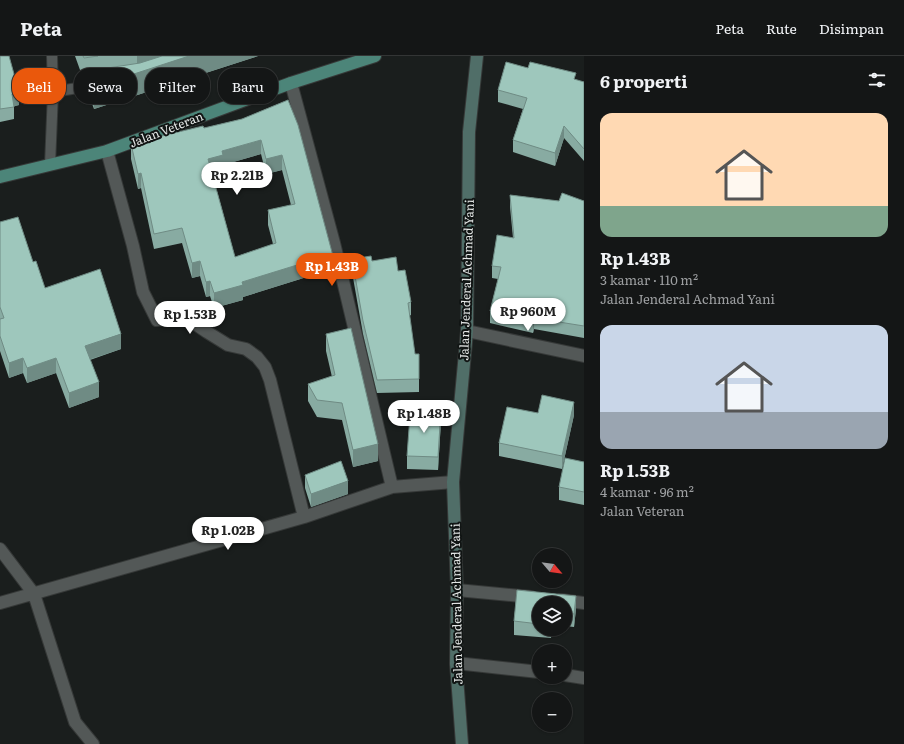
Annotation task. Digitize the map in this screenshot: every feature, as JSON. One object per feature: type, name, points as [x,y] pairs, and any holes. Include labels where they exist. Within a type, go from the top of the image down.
[{"type":"main road","name":"Jalan Veteran","points":[[0,177],[107,151],[292,83],[375,56]]},
{"type":"main road","name":"Jalan Jenderal Achmad Yani","points":[[462,744],[456,663],[456,590],[453,482],[467,331],[469,132],[477,56]]},
{"type":"street","points":[[292,83],[334,243],[392,487]]},
{"type":"street","points":[[107,151],[133,246],[143,292],[157,320],[179,316],[191,321],[228,345],[246,349],[257,357],[265,367],[270,380],[304,517]]},
{"type":"street","points":[[467,331],[584,356]]},
{"type":"street","points":[[0,603],[304,517],[392,487],[453,482]]},
{"type":"street","points":[[0,549],[34,594],[75,722],[93,744]]},
{"type":"street","points":[[456,590],[548,598],[584,603]]},
{"type":"street","points":[[456,663],[532,671]]},
{"type":"street","points":[[572,677],[584,678]]},
{"type":"lane","points":[[52,56],[52,68]]},
{"type":"lane","points":[[50,165],[53,104]]},
{"type":"building","points":[[0,56],[9,56],[12,68],[12,104],[14,104],[14,107],[0,109]]},
{"type":"building","points":[[83,56],[98,56],[84,58]]},
{"type":"building","points":[[162,56],[189,56],[152,68],[145,68],[145,70],[137,73],[137,68],[108,68],[140,63]]},
{"type":"building","points":[[506,62],[528,68],[530,62],[576,73],[574,79],[584,82],[584,149],[564,126],[555,153],[513,140],[527,98],[498,90]]},
{"type":"building","points":[[288,100],[298,125],[333,256],[310,261],[242,282],[243,285],[214,293],[210,281],[206,282],[200,261],[192,263],[182,228],[154,234],[141,173],[138,174],[131,144],[203,126],[204,128],[242,119]],"holes":[[[261,140],[266,159],[282,155],[295,204],[268,210],[276,243],[235,257],[208,159],[223,155],[222,151]]]},
{"type":"building","points":[[562,193],[584,201],[584,326],[534,318],[533,321],[490,311],[501,267],[492,266],[497,235],[514,238],[510,195],[559,201]]},
{"type":"building","points":[[18,217],[33,262],[36,261],[45,288],[100,269],[121,334],[85,346],[99,382],[69,393],[56,358],[27,368],[23,358],[9,363],[0,336],[0,319],[4,318],[0,307],[0,222]]},
{"type":"building","points":[[371,256],[372,261],[396,257],[398,271],[405,270],[411,302],[408,303],[415,354],[419,354],[419,379],[377,380],[363,321],[352,259]]},
{"type":"building","points":[[351,328],[378,444],[353,450],[342,403],[317,400],[308,384],[335,375],[326,334]]},
{"type":"building","points":[[542,395],[574,402],[562,456],[499,443],[507,407],[538,413]]},
{"type":"building","points":[[441,408],[438,457],[407,456],[410,415]]},
{"type":"building","points":[[565,458],[584,462],[584,492],[559,487]]},
{"type":"building","points":[[341,461],[348,481],[311,494],[305,475]]},
{"type":"building","points":[[517,590],[576,596],[574,614],[572,614],[572,596],[532,596],[532,623],[514,621]]}]
